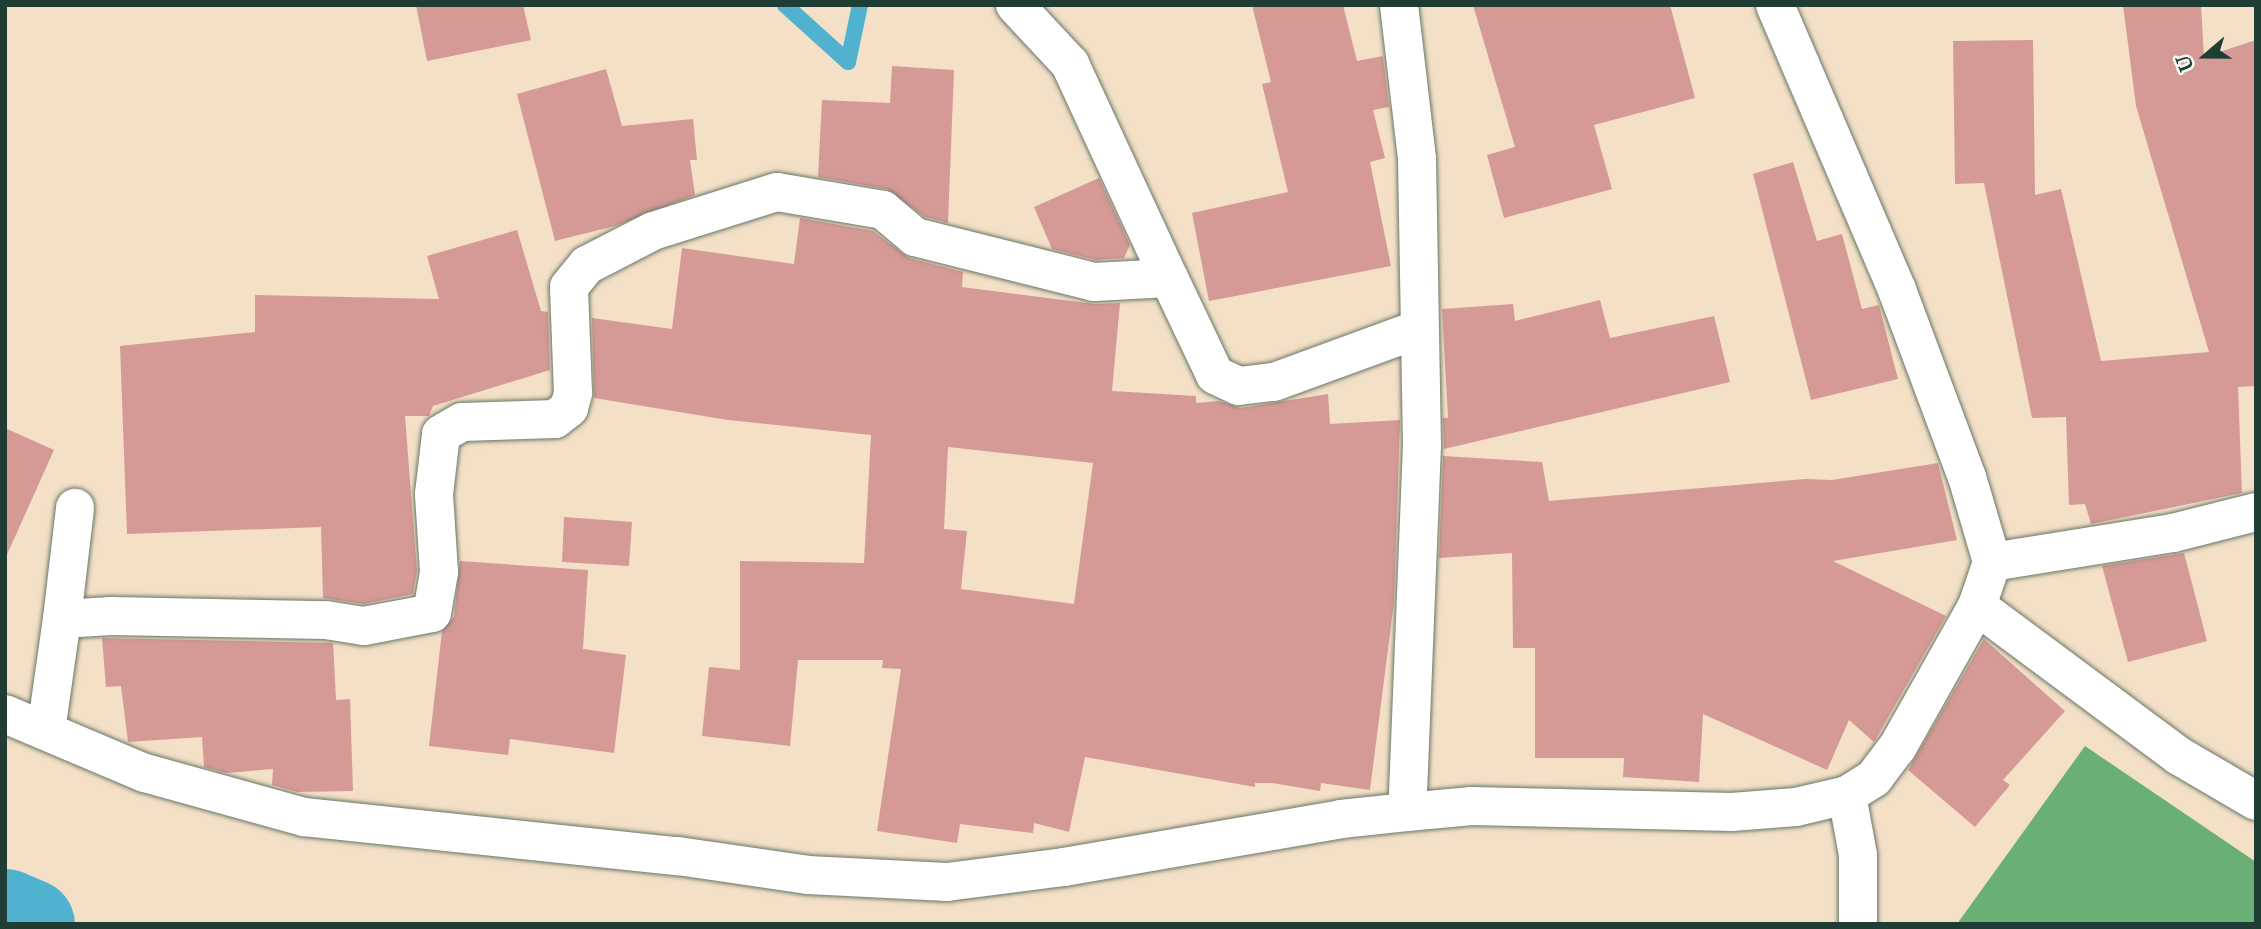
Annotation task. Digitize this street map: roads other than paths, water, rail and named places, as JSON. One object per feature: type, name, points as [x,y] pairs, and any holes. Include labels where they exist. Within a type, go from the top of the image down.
[{"type":"street","points":[[1015,5],[1070,64],[1215,375],[1239,386],[1274,382],[1419,329]]},
{"type":"street","points":[[1399,5],[1417,159],[1419,329],[1420,558],[1407,812]]},
{"type":"street","points":[[5,714],[145,773],[304,817],[678,856],[808,876],[947,883],[1077,865],[1340,819],[1407,812],[1472,806],[1732,812],[1796,807],[1847,795],[1874,778],[1897,748],[1977,606],[1992,562],[1967,477],[1902,303],[1775,5]]},
{"type":"street","points":[[62,619],[111,616],[312,620],[364,626],[432,613],[439,572],[434,494],[441,434],[462,422],[555,419],[569,408],[573,393],[569,287],[586,265],[653,231],[777,192],[883,210],[915,237],[1094,282],[1169,278]]},
{"type":"street","points":[[46,731],[75,508]]},
{"type":"street","points":[[1992,562],[2173,533],[2256,512]]},
{"type":"street","points":[[1977,606],[2179,756],[2256,801]]},
{"type":"street","points":[[1847,795],[1858,855],[1858,924]]},
{"type":"waterway","points":[[785,5],[848,62],[860,5]]},
{"type":"waterway","points":[[5,914],[29,924]]}]
